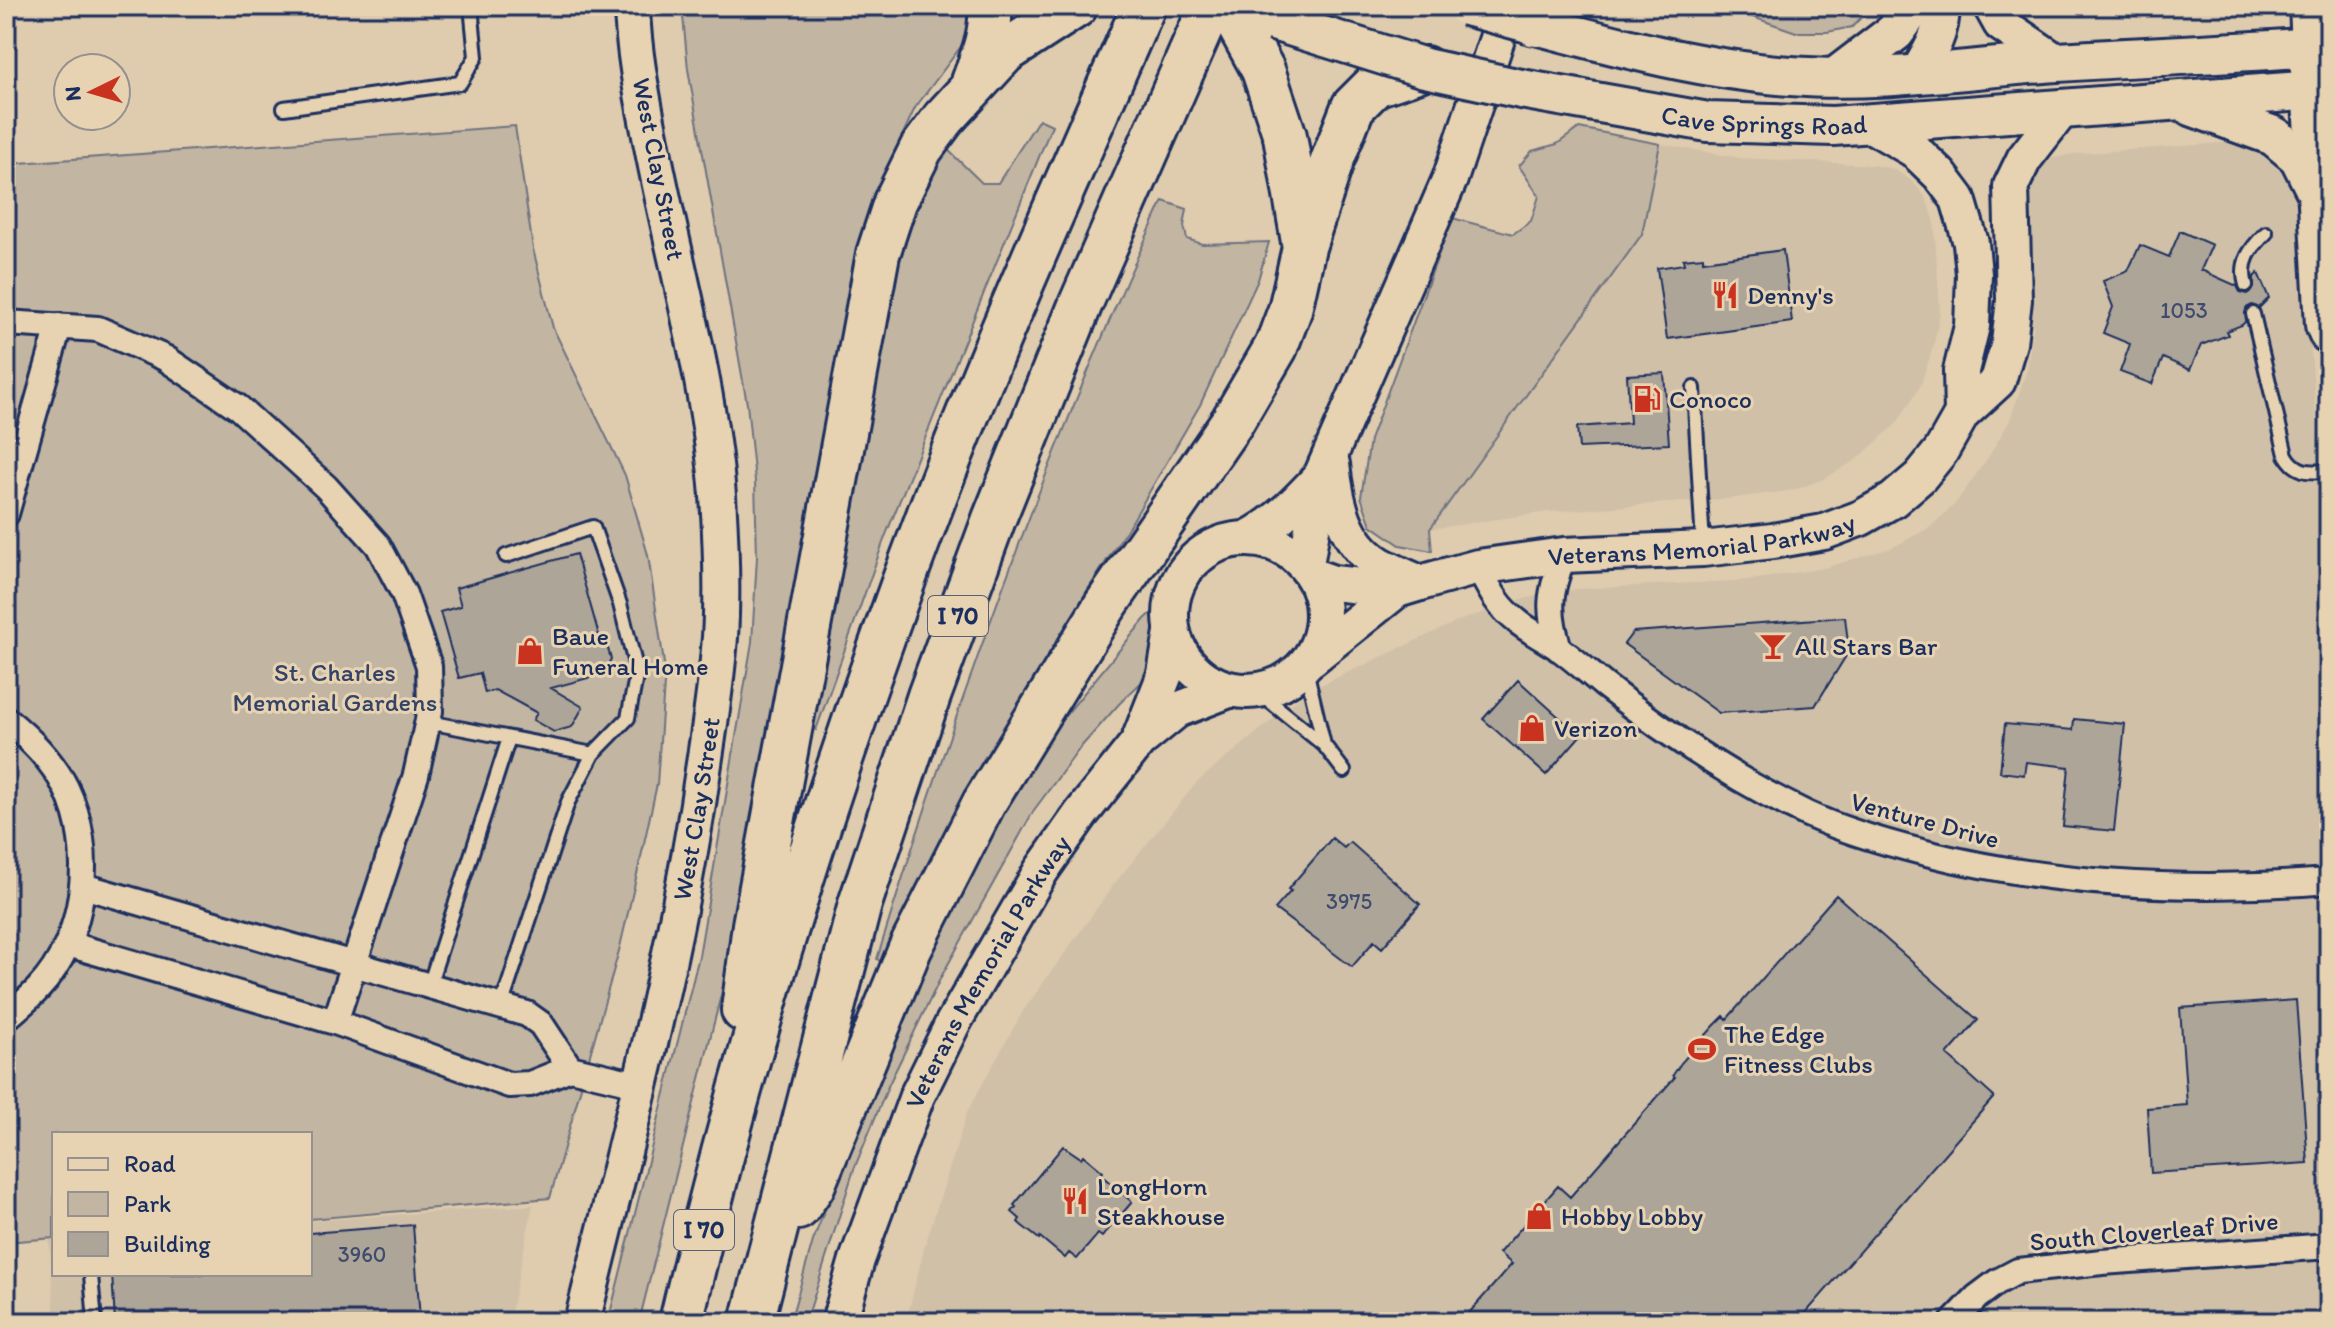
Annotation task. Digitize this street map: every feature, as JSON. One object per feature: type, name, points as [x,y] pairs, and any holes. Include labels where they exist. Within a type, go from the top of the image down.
[{"type":"highway","points":[[971,87],[986,45],[990,6]]},
{"type":"highway","name":"I 70","points":[[681,1322],[727,1138],[797,900],[875,661],[936,495],[1019,292],[1144,6]]},
{"type":"highway","name":"I 70","points":[[752,1322],[860,904],[929,696],[994,519],[1081,303],[1211,6]]},
{"type":"highway","points":[[1229,6],[1263,70],[1285,136],[1304,247]]},
{"type":"highway","points":[[727,1138],[754,925],[878,254],[895,202],[921,149],[971,87],[1005,52],[1073,8]]},
{"type":"highway","points":[[770,1249],[813,1186],[910,949],[984,803],[1105,606],[1232,422],[1276,347],[1290,310],[1304,247],[1353,107],[1375,85],[1425,68]]},
{"type":"main road","name":"West Clay Street","points":[[582,1322],[667,976],[694,827],[720,637],[722,576],[709,427],[647,119],[632,6]]},
{"type":"main road","name":"Cave Springs Road","points":[[1229,6],[1268,14],[1425,68],[1521,89],[1708,122],[1756,125],[1869,124],[2320,90]]},
{"type":"main road","name":"Cave Springs Road","points":[[1466,6],[1522,16],[1707,65],[1793,76],[1917,74],[2057,62],[2319,47]]},
{"type":"main road","points":[[1836,77],[1895,32],[1914,6]]},
{"type":"main road","points":[[1917,74],[1934,47],[1941,26],[1942,6]]},
{"type":"main road","points":[[1991,6],[2001,24],[2057,62]]},
{"type":"main road","points":[[2307,6],[2319,47],[2316,191],[2325,325],[2329,334]]},
{"type":"main road","points":[[1310,571],[1326,464],[1522,16]]},
{"type":"main road","points":[[2177,101],[2274,136],[2299,157],[2316,191]]},
{"type":"main road","name":"Veterans Memorial Parkway","points":[[1310,571],[1333,583],[1408,586],[1478,567],[1564,555],[1703,549],[1824,532],[1861,518],[1893,500],[1920,477],[1941,451],[1962,414],[1998,381],[2009,343],[2014,300],[2011,186],[2024,159],[2062,110]]},
{"type":"main road","points":[[1869,124],[1914,150],[1940,175],[1958,199],[1971,243],[1974,274],[1972,326],[1961,371],[1962,414]]},
{"type":"main road","points":[[1248,538],[1267,528],[1290,509],[1326,464]]},
{"type":"main road","points":[[1326,464],[1349,534],[1377,563],[1408,586]]},
{"type":"main road","points":[[1139,741],[1165,674],[1172,632],[1171,606],[1178,581],[1192,560],[1213,545],[1238,538],[1263,539],[1287,548],[1310,571],[1319,587],[1324,611],[1321,636],[1308,662],[1293,677],[1271,688],[1243,690],[1199,675],[1182,655],[1172,632]]},
{"type":"main road","name":"Veterans Memorial Parkway","points":[[1308,662],[1408,586]]},
{"type":"main road","name":"Veterans Memorial Parkway","points":[[839,1322],[857,1260],[917,1096],[953,1023],[1041,871],[1139,741],[1177,710],[1243,690]]},
{"type":"street","points":[[6,323],[98,329],[165,358],[239,408],[326,487],[378,545],[404,594],[429,666],[428,722],[416,775],[335,1022]]},
{"type":"street","points":[[6,514],[59,326]]},
{"type":"street","points":[[1559,649],[1550,622],[1550,600],[1564,555]]},
{"type":"street","name":"Venture Drive","points":[[1478,567],[1497,600],[1524,628],[1559,649],[1667,734],[1735,777],[1809,815],[1885,843],[1971,864],[2121,884],[2226,888],[2329,881]]},
{"type":"street","points":[[6,719],[38,747],[66,789],[81,836],[83,886],[78,916],[68,944],[40,988],[6,1018]]},
{"type":"street","points":[[83,886],[527,1014],[541,1024],[570,1068]]},
{"type":"street","points":[[68,944],[335,1022],[509,1085],[530,1084],[570,1068],[642,1085]]},
{"type":"street","name":"South Cloverleaf Drive","points":[[1953,1322],[1977,1297],[2018,1271],[2072,1264],[2329,1246]]},
{"type":"lane","points":[[284,108],[460,83],[476,57],[471,6]]},
{"type":"lane","points":[[2246,285],[2244,266],[2249,251],[2266,233]]},
{"type":"lane","points":[[2253,314],[2286,455],[2296,469],[2329,471]]},
{"type":"lane","points":[[1694,388],[1703,549]]},
{"type":"lane","points":[[501,1007],[568,802],[593,754],[628,718],[637,672],[620,604],[593,527],[506,556]]},
{"type":"lane","points":[[1308,662],[1324,745]]},
{"type":"lane","points":[[1243,690],[1324,745],[1344,771]]},
{"type":"lane","points":[[428,722],[593,754]]},
{"type":"lane","points":[[429,986],[509,738]]},
{"type":"lane","points":[[91,1276],[95,1322]]},
{"type":"shaded area","points":[[2099,6],[2222,6],[2111,15]]},
{"type":"shaded area","points":[[2236,142],[2264,152],[2283,164],[2296,186],[2300,209],[2329,581],[2329,1322],[906,1322],[925,1245],[968,1110],[1023,1011],[1115,883],[1197,782],[1306,692],[1458,621],[1522,599],[1577,589],[1751,580],[1824,568],[1891,548],[1929,528],[1955,504],[1989,456],[2010,420],[2027,370],[2033,329],[2034,275],[2029,211],[2033,181],[2040,165],[2049,159],[2072,154]]},
{"type":"shaded area","points":[[1660,144],[1741,158],[1873,165],[1894,169],[1912,181],[1925,196],[1934,219],[1940,311],[1934,344],[1920,387],[1897,423],[1859,458],[1824,479],[1794,490],[1735,498],[1548,512],[1430,529],[1642,234]]},
{"type":"shaded area","points":[[533,1205],[509,1322],[55,1322],[49,1240],[52,1239],[52,1276],[312,1276],[312,1221]]},
{"type":"green space","points":[[682,6],[975,6],[971,33],[915,108],[874,196],[854,264],[737,931],[639,1322],[608,1322],[699,956],[752,642],[757,557],[755,481],[747,404],[688,69]]},
{"type":"green space","points":[[1708,6],[1872,6],[1852,27],[1827,32],[1796,32],[1744,14]]},
{"type":"green space","points":[[1039,119],[1052,125],[885,537],[816,730],[802,727],[892,290],[916,203],[946,148],[982,183],[998,183]]},
{"type":"green space","name":"St. Charles Memorial Gardens","points":[[515,126],[533,249],[553,328],[625,475],[648,555],[665,670],[657,784],[620,947],[550,1198],[312,1219],[312,1132],[52,1132],[52,1238],[6,1242],[6,164]]},
{"type":"green space","points":[[1579,128],[1660,144],[1642,234],[1430,529],[1432,551],[1400,545],[1371,525],[1361,497],[1370,440],[1452,218],[1513,234],[1531,221],[1539,196],[1519,166],[1532,151],[1557,144]]},
{"type":"green space","points":[[1163,201],[1187,209],[1184,226],[1187,239],[1202,244],[1269,242],[1258,280],[1200,405],[1133,520],[1085,594],[882,963],[877,959],[908,862],[1007,575],[1081,387]]},
{"type":"green space","points":[[1174,593],[1165,641],[1151,673],[1080,748],[1034,810],[941,977],[889,1084],[854,1169],[806,1322],[790,1322],[813,1241],[875,1077],[922,969],[981,850],[1041,745],[1145,619]]},
{"type":"building","points":[[2180,231],[2212,245],[2201,270],[2237,286],[2240,292],[2247,294],[2254,288],[2254,277],[2258,273],[2269,298],[2259,308],[2252,305],[2246,308],[2246,321],[2226,331],[2228,335],[2201,345],[2190,370],[2163,358],[2152,384],[2120,372],[2130,344],[2103,333],[2113,307],[2103,281],[2128,271],[2140,245],[2169,257]]},
{"type":"building","name":"Denny's","points":[[1783,250],[1792,322],[1667,339],[1657,268],[1684,264],[1683,259],[1703,257],[1703,261]]},
{"type":"building","name":"Conoco","points":[[1664,373],[1669,444],[1579,448],[1577,427],[1630,423],[1627,375]]},
{"type":"building","name":"Baue Funeral Home","points":[[576,554],[600,639],[606,642],[611,659],[603,674],[551,688],[583,707],[572,727],[554,732],[533,720],[537,713],[495,690],[485,693],[480,673],[459,678],[440,612],[461,606],[456,588]]},
{"type":"building","points":[[1845,617],[1849,651],[1815,706],[1719,713],[1624,644],[1633,632]]},
{"type":"building","name":"Verizon","points":[[1518,680],[1580,736],[1546,775],[1483,719]]},
{"type":"building","points":[[2074,719],[2125,724],[2114,831],[2063,826],[2069,767],[2026,762],[2024,775],[2000,772],[2005,724],[2073,730]]},
{"type":"building","points":[[1332,838],[1344,848],[1350,842],[1420,904],[1382,948],[1374,941],[1352,967],[1275,909]]},
{"type":"building","points":[[1836,895],[1978,1020],[1947,1055],[1994,1097],[1798,1322],[1461,1322],[1512,1264],[1499,1253],[1558,1186],[1570,1197],[1675,1077],[1673,1075],[1681,1063],[1724,1016],[1727,1019]]},
{"type":"building","points":[[2296,1000],[2308,1163],[2151,1173],[2147,1108],[2187,1105],[2180,1008]]},
{"type":"building","name":"LongHorn Steakhouse","points":[[1063,1146],[1081,1158],[1083,1155],[1132,1202],[1102,1237],[1098,1234],[1077,1259],[1069,1253],[1065,1258],[1021,1225],[1018,1222],[1020,1219],[1012,1212],[1016,1207],[1014,1205]]},
{"type":"building","points":[[413,1225],[420,1319],[384,1322],[115,1322],[112,1276],[312,1276],[312,1233]]},
{"type":"place","name":"Denny's","points":[[1725,295]]},
{"type":"place","name":"Conoco","points":[[1647,399]]},
{"type":"place","name":"All Stars Bar","points":[[1773,646]]},
{"type":"place","name":"Baue Funeral Home","points":[[530,651]]},
{"type":"place","name":"Verizon","points":[[1532,728]]},
{"type":"place","name":"The Edge Fitness Clubs","points":[[1702,1049]]},
{"type":"place","name":"LongHorn Steakhouse","points":[[1075,1201]]},
{"type":"place","name":"Hobby Lobby","points":[[1539,1216]]}]
